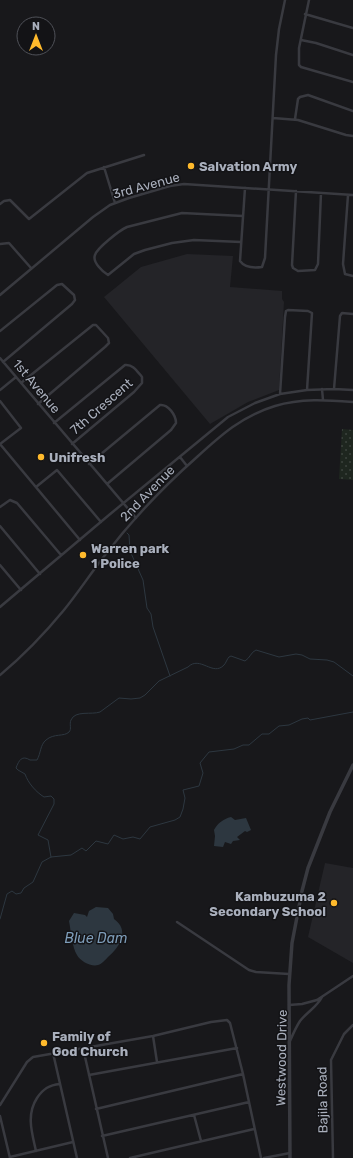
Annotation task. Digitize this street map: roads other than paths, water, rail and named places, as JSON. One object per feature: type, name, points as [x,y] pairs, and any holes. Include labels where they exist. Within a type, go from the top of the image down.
[{"type":"street","points":[[245,188],[240,257],[243,264],[246,266],[262,267],[265,258],[276,55],[284,0]]},
{"type":"street","points":[[309,0],[305,14],[298,61],[299,65],[301,67],[353,82]]},
{"type":"street","points":[[305,14],[353,28]]},
{"type":"street","points":[[301,40],[316,43],[353,55]]},
{"type":"street","points":[[296,119],[298,99],[303,95],[308,95],[353,111]]},
{"type":"street","points":[[273,118],[296,119],[346,136],[353,136]]},
{"type":"street","points":[[0,204],[4,201],[10,200],[29,218],[80,177],[94,169],[144,155]]},
{"type":"street","points":[[104,167],[115,203]]},
{"type":"street","name":"3rd Avenue","points":[[0,295],[93,217],[115,203],[129,198],[181,185],[353,195]]},
{"type":"street","points":[[296,191],[292,265],[293,268],[298,271],[315,270],[318,264],[321,193]]},
{"type":"street","points":[[348,195],[343,264],[345,274],[353,276]]},
{"type":"street","points":[[241,242],[194,240],[145,250],[134,254],[108,275],[99,267],[94,257],[98,249],[122,230],[130,226],[182,213],[243,216]]},
{"type":"street","points":[[0,244],[9,243],[31,268]]},
{"type":"street","points":[[0,331],[57,285],[62,284],[74,296],[75,300],[72,304],[3,362]]},
{"type":"street","points":[[280,394],[285,318],[286,311],[288,310],[311,311],[312,313],[307,390]]},
{"type":"street","points":[[334,389],[340,316],[342,313],[353,314]]},
{"type":"street","points":[[21,383],[93,325],[96,325],[108,338],[109,343],[105,347],[38,404]]},
{"type":"street","name":"1st Avenue","points":[[0,358],[136,518]]},
{"type":"street","name":"7th Crescent","points":[[54,423],[125,365],[130,365],[133,367],[142,377],[142,383],[134,392],[72,444]]},
{"type":"street","points":[[0,390],[16,377]]},
{"type":"street","points":[[322,389],[323,400]]},
{"type":"street","points":[[0,607],[228,417],[255,403],[280,394],[322,389],[353,390]]},
{"type":"street","name":"2nd Avenue","points":[[0,675],[19,659],[64,610],[101,559],[136,518],[221,434],[242,420],[275,406],[292,402],[323,400],[353,402]]},
{"type":"street","points":[[0,401],[21,428],[0,444],[80,540]]},
{"type":"street","points":[[89,464],[160,405],[164,405],[176,417],[176,423],[171,430],[106,484]]},
{"type":"street","points":[[180,457],[187,466]]},
{"type":"street","points":[[36,487],[58,470],[101,522]]},
{"type":"street","points":[[0,507],[10,500],[17,503],[61,555]]},
{"type":"street","points":[[0,526],[40,574]]},
{"type":"street","points":[[0,565],[21,590]]},
{"type":"street","points":[[289,1005],[292,943],[298,908],[308,868],[330,812],[353,765]]},
{"type":"street","points":[[177,922],[249,970],[256,972],[290,974]]},
{"type":"street","name":"Westwood Drive","points":[[290,1158],[289,1005],[312,1002],[323,997],[353,976]]},
{"type":"street","points":[[290,1041],[301,1020],[323,997]]},
{"type":"street","points":[[0,1106],[30,1058],[153,1036],[211,1022],[227,1020],[230,1023],[237,1048],[254,1129],[263,1158],[290,1153]]},
{"type":"street","name":"Bajila Road","points":[[332,1158],[331,1060],[344,1034],[353,1025]]},
{"type":"street","points":[[153,1036],[157,1062]]},
{"type":"street","points":[[83,1048],[108,1158]]},
{"type":"street","points":[[89,1075],[237,1048]]},
{"type":"street","points":[[53,1053],[77,1158]]},
{"type":"street","points":[[96,1109],[243,1074]]},
{"type":"street","points":[[36,1151],[30,1112],[43,1089],[48,1086],[60,1084]]},
{"type":"street","points":[[102,1136],[249,1102]]},
{"type":"street","points":[[194,1115],[200,1141]]},
{"type":"street","points":[[0,1116],[10,1158],[73,1142]]},
{"type":"street","points":[[130,1158],[254,1129]]},
{"type":"water","points":[[231,817],[235,820],[246,818],[251,830],[247,832],[245,831],[237,837],[240,840],[233,841],[231,844],[225,842],[223,847],[214,846],[214,830],[217,825]]},
{"type":"water","name":"Blue Dam","points":[[96,907],[108,908],[113,914],[114,919],[122,928],[122,938],[112,953],[102,963],[92,965],[86,963],[75,952],[69,921],[74,913],[85,915],[87,917],[89,911]]},
{"type":"waterway","points":[[127,533],[129,535],[130,551],[143,580],[147,608],[151,614],[153,627],[170,676]]},
{"type":"waterway","points":[[51,857],[48,840],[38,835],[54,804],[54,799],[51,796],[44,797],[38,793],[30,784],[25,774],[16,768],[23,758],[37,760],[46,740],[69,732],[71,720],[76,715],[100,712],[119,698],[140,698],[159,681],[193,664],[202,664],[215,669],[220,668],[231,656],[245,661],[256,650],[279,657],[296,654],[310,659],[327,660],[334,662],[353,676]]},
{"type":"waterway","points":[[0,919],[7,894],[12,891],[16,894],[21,893],[24,888],[33,882],[42,862],[51,857],[71,855],[82,848],[86,851],[96,841],[108,844],[114,835],[123,839],[133,837],[140,839],[150,827],[175,820],[180,817],[185,798],[183,790],[199,786],[203,773],[200,763],[209,752],[234,749],[243,745],[249,745],[262,734],[269,734],[279,726],[289,725],[302,719],[308,718],[310,720],[353,712]]},
{"type":"place","name":"Salvation Army","points":[[191,166]]},
{"type":"place","name":"Unifresh","points":[[41,457]]},
{"type":"place","name":"Warren park 1 Police","points":[[83,555]]},
{"type":"place","name":"Kambuzuma 2 Secondary School","points":[[334,903]]},
{"type":"place","name":"Family of God Church","points":[[44,1043]]}]
